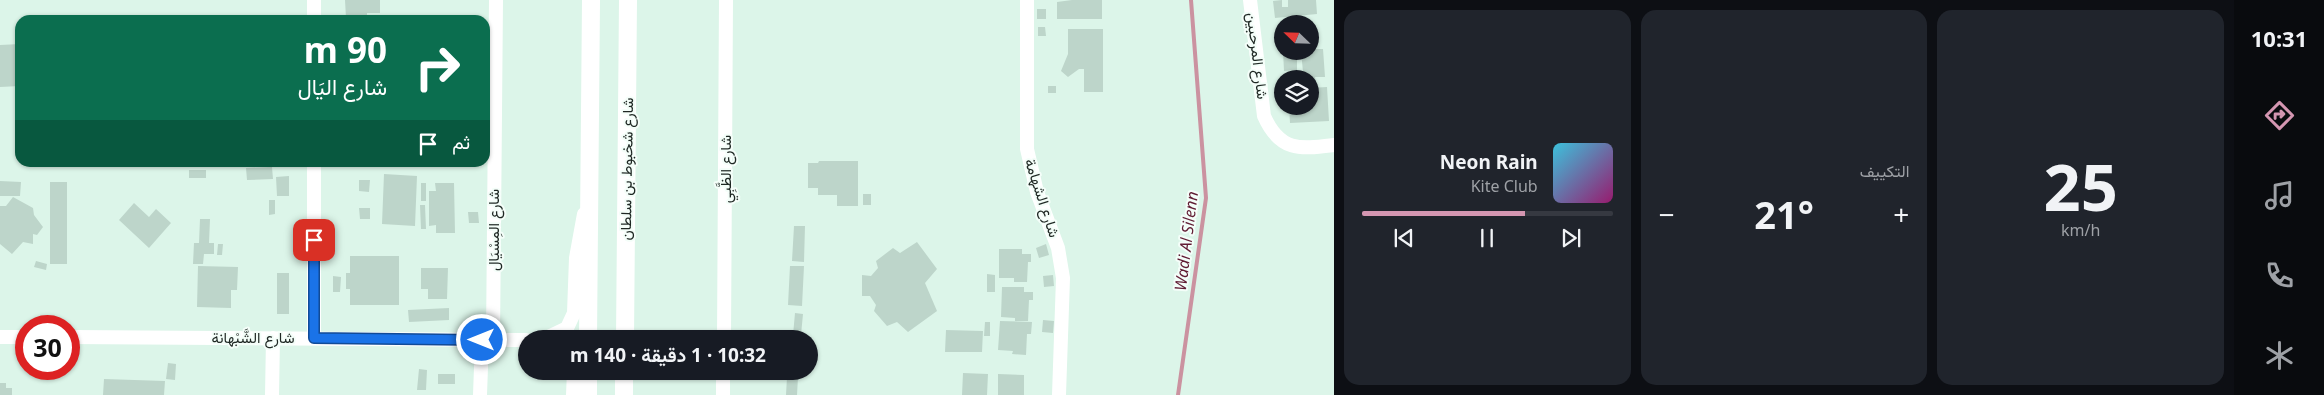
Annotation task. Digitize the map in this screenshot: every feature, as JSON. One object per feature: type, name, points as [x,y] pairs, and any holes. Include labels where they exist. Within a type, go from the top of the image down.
[{"type":"main road","points":[[588,330],[592,0]]},
{"type":"main road","name":"شارع شخبوط بن سلطان","points":[[625,330],[628,0]]},
{"type":"main road","points":[[588,380],[588,395]]},
{"type":"main road","points":[[624,380],[624,395]]},
{"type":"street","points":[[314,0],[314,15]]},
{"type":"street","name":"شارع المِسْيَال","points":[[480,395],[488,340],[496,0]]},
{"type":"street","name":"شارع الظَّبِي","points":[[724,330],[726,0]]},
{"type":"street","name":"شارع الشهامة","points":[[1027,0],[1027,149],[1037,192],[1058,248],[1063,278],[1058,395]]},
{"type":"street","name":"شارع المرحبين","points":[[1250,0],[1264,116],[1270,129],[1280,141],[1291,147],[1334,146]]},
{"type":"street","points":[[314,167],[314,338]]},
{"type":"street","points":[[563,330],[567,328],[574,313],[577,250],[590,194]]},
{"type":"street","points":[[0,338],[15,337]]},
{"type":"street","name":"شارع الشَّبْهانة","points":[[80,337],[518,340]]},
{"type":"street","points":[[272,395],[273,338]]},
{"type":"street","points":[[573,395],[574,380]]},
{"type":"street","points":[[723,380],[723,395]]},
{"type":"building","points":[[345,0],[380,0],[380,13],[346,15]]},
{"type":"building","points":[[1102,0],[1102,19],[1057,19],[1057,2]]},
{"type":"building","points":[[1282,0],[1282,7],[1288,7],[1288,0],[1316,0],[1317,14],[1275,15],[1273,1]]},
{"type":"building","points":[[1037,9],[1046,9],[1046,19],[1037,19]]},
{"type":"building","points":[[1038,27],[1045,27],[1046,36],[1038,36]]},
{"type":"building","points":[[1068,29],[1103,29],[1103,92],[1084,92],[1084,69],[1079,69],[1068,77],[1061,71],[1068,54]]},
{"type":"building","points":[[15,44],[15,86],[0,87],[0,45]]},
{"type":"building","points":[[1319,49],[1323,49],[1325,77],[1319,77],[1319,70],[1303,70],[1302,60],[1319,60]]},
{"type":"building","points":[[1283,60],[1297,60],[1297,70],[1284,70]]},
{"type":"building","points":[[1048,86],[1056,86],[1056,93],[1048,93]]},
{"type":"building","points":[[1319,87],[1327,87],[1329,121],[1290,123],[1290,115],[1319,115]]},
{"type":"building","points":[[819,161],[858,161],[858,206],[837,206],[837,195],[818,195],[818,188],[808,188],[808,163],[818,163]]},
{"type":"building","points":[[272,167],[273,179],[247,180],[246,168]]},
{"type":"building","points":[[189,170],[206,170],[206,178],[189,178]]},
{"type":"building","points":[[384,174],[417,176],[415,226],[382,224]]},
{"type":"building","points":[[289,176],[289,196],[277,196],[276,177]]},
{"type":"building","points":[[359,180],[370,180],[369,192],[359,191]]},
{"type":"building","points":[[0,181],[21,182],[20,196],[0,196]]},
{"type":"building","points":[[50,182],[67,182],[67,264],[50,264]]},
{"type":"building","points":[[421,183],[426,183],[426,201],[421,201]]},
{"type":"building","points":[[435,183],[454,183],[455,233],[436,233],[436,225],[429,226],[429,191],[436,191]]},
{"type":"building","points":[[863,194],[871,194],[871,205],[863,205]]},
{"type":"building","points":[[13,197],[33,208],[34,215],[43,227],[37,235],[33,234],[33,244],[23,242],[12,254],[0,244],[0,206],[6,206]]},
{"type":"building","points":[[269,200],[275,200],[275,214],[269,215]]},
{"type":"building","points":[[134,203],[149,217],[156,209],[171,223],[149,248],[119,220]]},
{"type":"building","points":[[420,205],[425,205],[426,229],[421,229]]},
{"type":"building","points":[[359,208],[370,208],[370,219],[360,219]]},
{"type":"building","points":[[468,212],[478,212],[479,223],[469,223]]},
{"type":"building","points":[[200,219],[210,219],[209,243],[214,243],[214,254],[204,254],[203,264],[193,264],[194,243],[199,243]]},
{"type":"building","points":[[794,226],[805,226],[804,262],[792,261]]},
{"type":"building","points":[[917,242],[937,269],[925,283],[937,311],[908,332],[897,322],[887,326],[874,311],[876,305],[870,296],[862,296],[862,275],[871,276],[878,268],[876,261],[893,248],[900,253]]},
{"type":"building","points":[[218,244],[223,244],[222,255],[217,255]]},
{"type":"building","points":[[1046,244],[1049,255],[1039,258],[1036,248]]},
{"type":"building","points":[[999,249],[1022,249],[1022,254],[1031,254],[1031,262],[1028,262],[1027,282],[1014,282],[1014,278],[999,278]]},
{"type":"building","points":[[350,256],[399,256],[399,305],[350,305],[350,289],[346,289],[346,273],[350,273]]},
{"type":"building","points":[[36,261],[47,264],[46,270],[34,267]]},
{"type":"building","points":[[198,266],[238,267],[237,290],[231,290],[231,308],[197,307]]},
{"type":"building","points":[[790,266],[804,266],[802,306],[788,305]]},
{"type":"building","points":[[421,268],[448,268],[447,299],[428,299],[428,289],[421,289]]},
{"type":"building","points":[[277,273],[289,273],[289,314],[277,314]]},
{"type":"building","points":[[987,274],[995,275],[995,292],[987,292]]},
{"type":"building","points":[[1053,275],[1054,286],[1044,287],[1043,276]]},
{"type":"building","points":[[333,276],[341,277],[340,292],[333,292]]},
{"type":"building","points":[[1002,287],[1024,287],[1024,292],[1033,292],[1033,300],[1029,300],[1028,321],[1015,321],[1015,318],[1001,317]]},
{"type":"building","points":[[449,308],[449,320],[409,322],[408,310]]},
{"type":"building","points":[[795,313],[803,314],[801,330],[793,330]]},
{"type":"building","points":[[1043,320],[1054,321],[1053,333],[1042,332]]},
{"type":"building","points":[[1000,321],[1032,322],[1031,334],[1027,334],[1026,355],[1012,354],[1013,351],[998,350]]},
{"type":"building","points":[[985,322],[990,322],[990,336],[984,336]]},
{"type":"building","points":[[946,330],[983,331],[982,352],[945,352]]},
{"type":"building","points":[[168,363],[176,364],[175,380],[166,379]]},
{"type":"building","points":[[419,369],[427,370],[426,390],[417,390]]},
{"type":"building","points":[[963,373],[988,374],[987,395],[962,395]]},
{"type":"building","points":[[438,374],[455,374],[455,384],[438,384]]},
{"type":"building","points":[[998,374],[1024,375],[1024,395],[998,395]]},
{"type":"building","points":[[104,379],[165,381],[164,395],[103,395]]},
{"type":"building","points":[[787,380],[798,380],[797,395],[786,395]]},
{"type":"building","points":[[0,383],[6,383],[6,388],[12,388],[12,395],[0,395]]},
{"type":"waterway","name":"Wadi Al Silenn","points":[[1178,395],[1206,198],[1191,0]]},
{"type":"route","points":[[314,240],[314,338],[482,340]]}]
